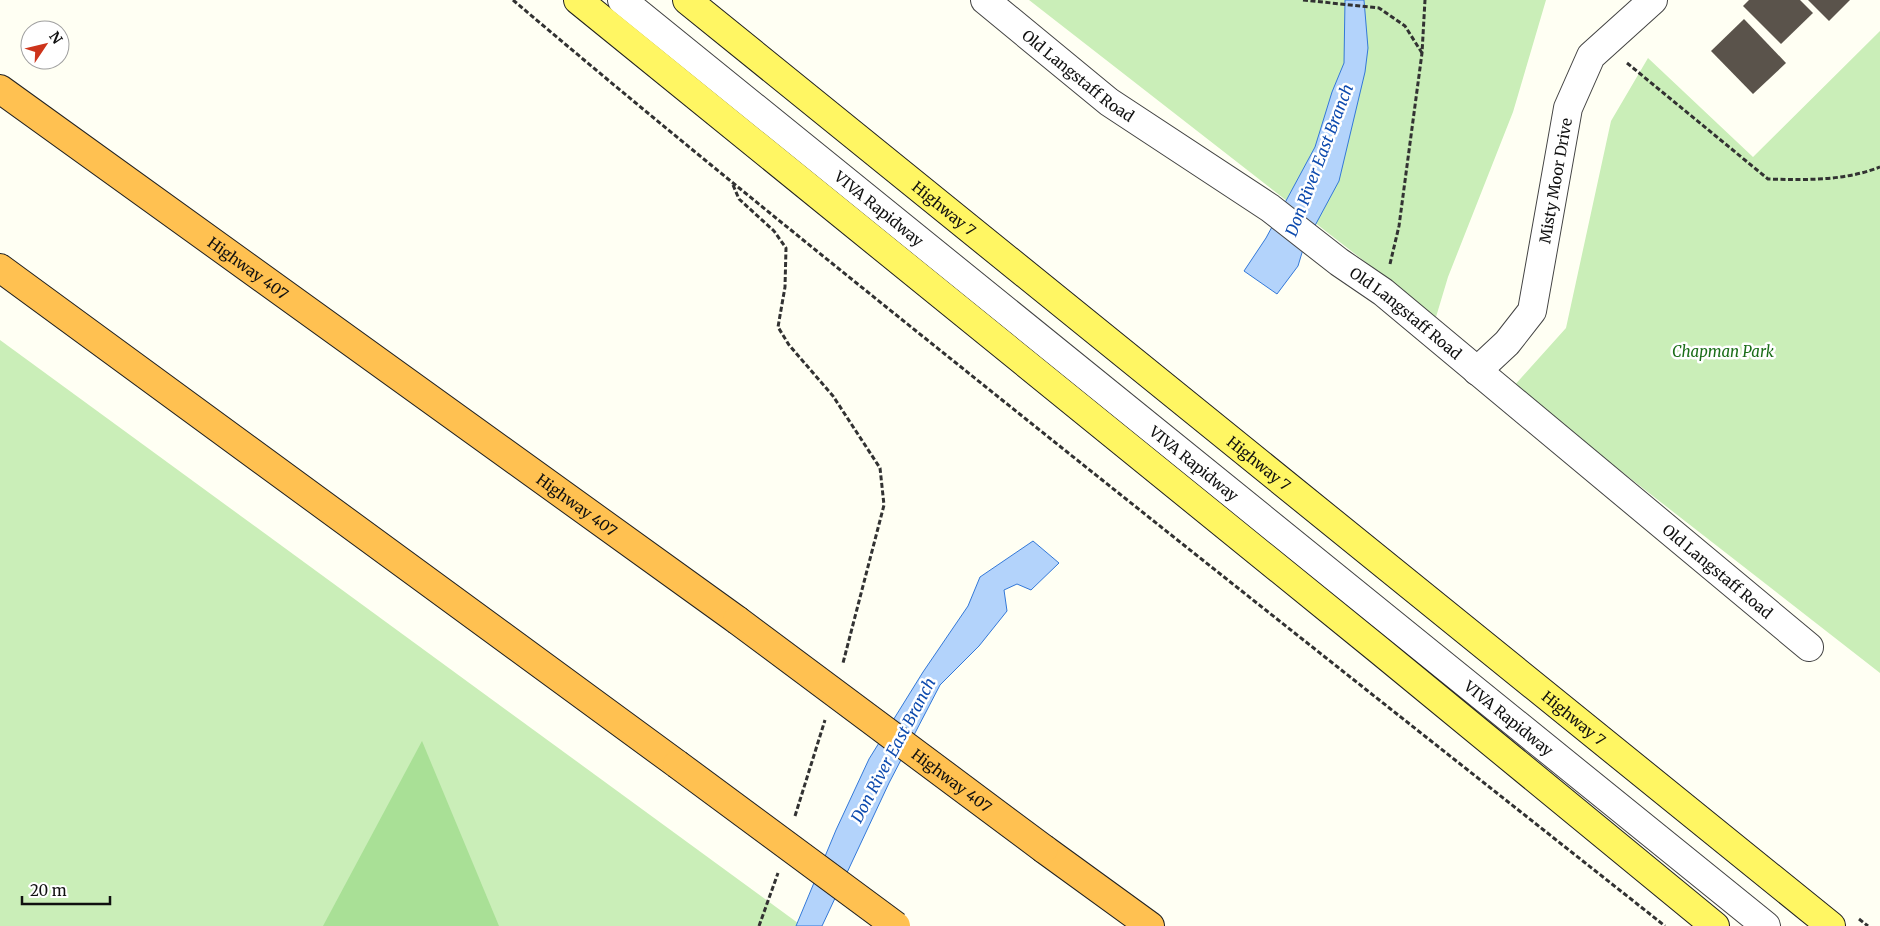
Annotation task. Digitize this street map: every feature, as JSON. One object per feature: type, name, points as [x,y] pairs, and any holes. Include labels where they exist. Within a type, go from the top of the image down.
[{"type":"highway","name":"Highway 407","points":[[0,89],[737,620],[1150,926]]},
{"type":"highway","points":[[0,268],[896,926]]},
{"type":"main road","points":[[578,0],[1380,650],[1715,926]]},
{"type":"main road","name":"Highway 7","points":[[688,0],[1831,926]]},
{"type":"street","name":"VIVA Rapidway","points":[[622,0],[1766,926]]},
{"type":"street","name":"Old Langstaff Road","points":[[985,0],[1109,102],[1270,208],[1339,262],[1383,292],[1809,647]]},
{"type":"street","name":"Misty Moor Drive","points":[[1477,372],[1507,343],[1532,311],[1568,108],[1591,56],[1653,0]]},
{"type":"path","points":[[513,0],[654,120],[733,184],[1119,494],[1665,926]]},
{"type":"path","points":[[1303,0],[1379,8],[1405,26],[1422,53]]},
{"type":"path","points":[[1383,292],[1399,226],[1422,53],[1425,0]]},
{"type":"path","points":[[1605,44],[1722,144],[1768,179],[1798,180],[1856,176],[1880,167]]},
{"type":"path","points":[[733,184],[739,199],[774,231],[786,248],[785,287],[778,327],[788,345],[833,396],[880,468],[884,505],[840,672]]},
{"type":"path","points":[[794,822],[826,718]]},
{"type":"path","points":[[759,926],[779,869]]},
{"type":"green space","points":[[1029,0],[1546,0],[1513,112],[1448,277],[1436,317]]},
{"type":"green space","name":"Chapman Park","points":[[1880,31],[1880,673],[1513,387],[1566,328],[1611,121],[1648,58],[1753,157]]},
{"type":"green space","points":[[0,340],[802,926],[0,926]]},
{"type":"green space","points":[[422,741],[499,926],[323,926]]},
{"type":"water","name":"Don River East Branch","points":[[1345,0],[1364,0],[1368,48],[1365,72],[1339,181],[1304,246],[1298,266],[1277,294],[1244,271],[1266,238],[1315,147],[1332,92],[1344,63]]},
{"type":"water","name":"Don River East Branch","points":[[1033,541],[1059,563],[1031,590],[1017,584],[1004,590],[1007,611],[979,646],[940,685],[889,783],[822,926],[796,926],[836,830],[869,759],[923,672],[968,606],[980,577]]},
{"type":"building","points":[[1749,0],[1800,0],[1813,13],[1781,44],[1743,6]]},
{"type":"building","points":[[1808,0],[1850,0],[1829,21]]},
{"type":"building","points":[[1744,19],[1786,63],[1753,94],[1711,51]]}]
